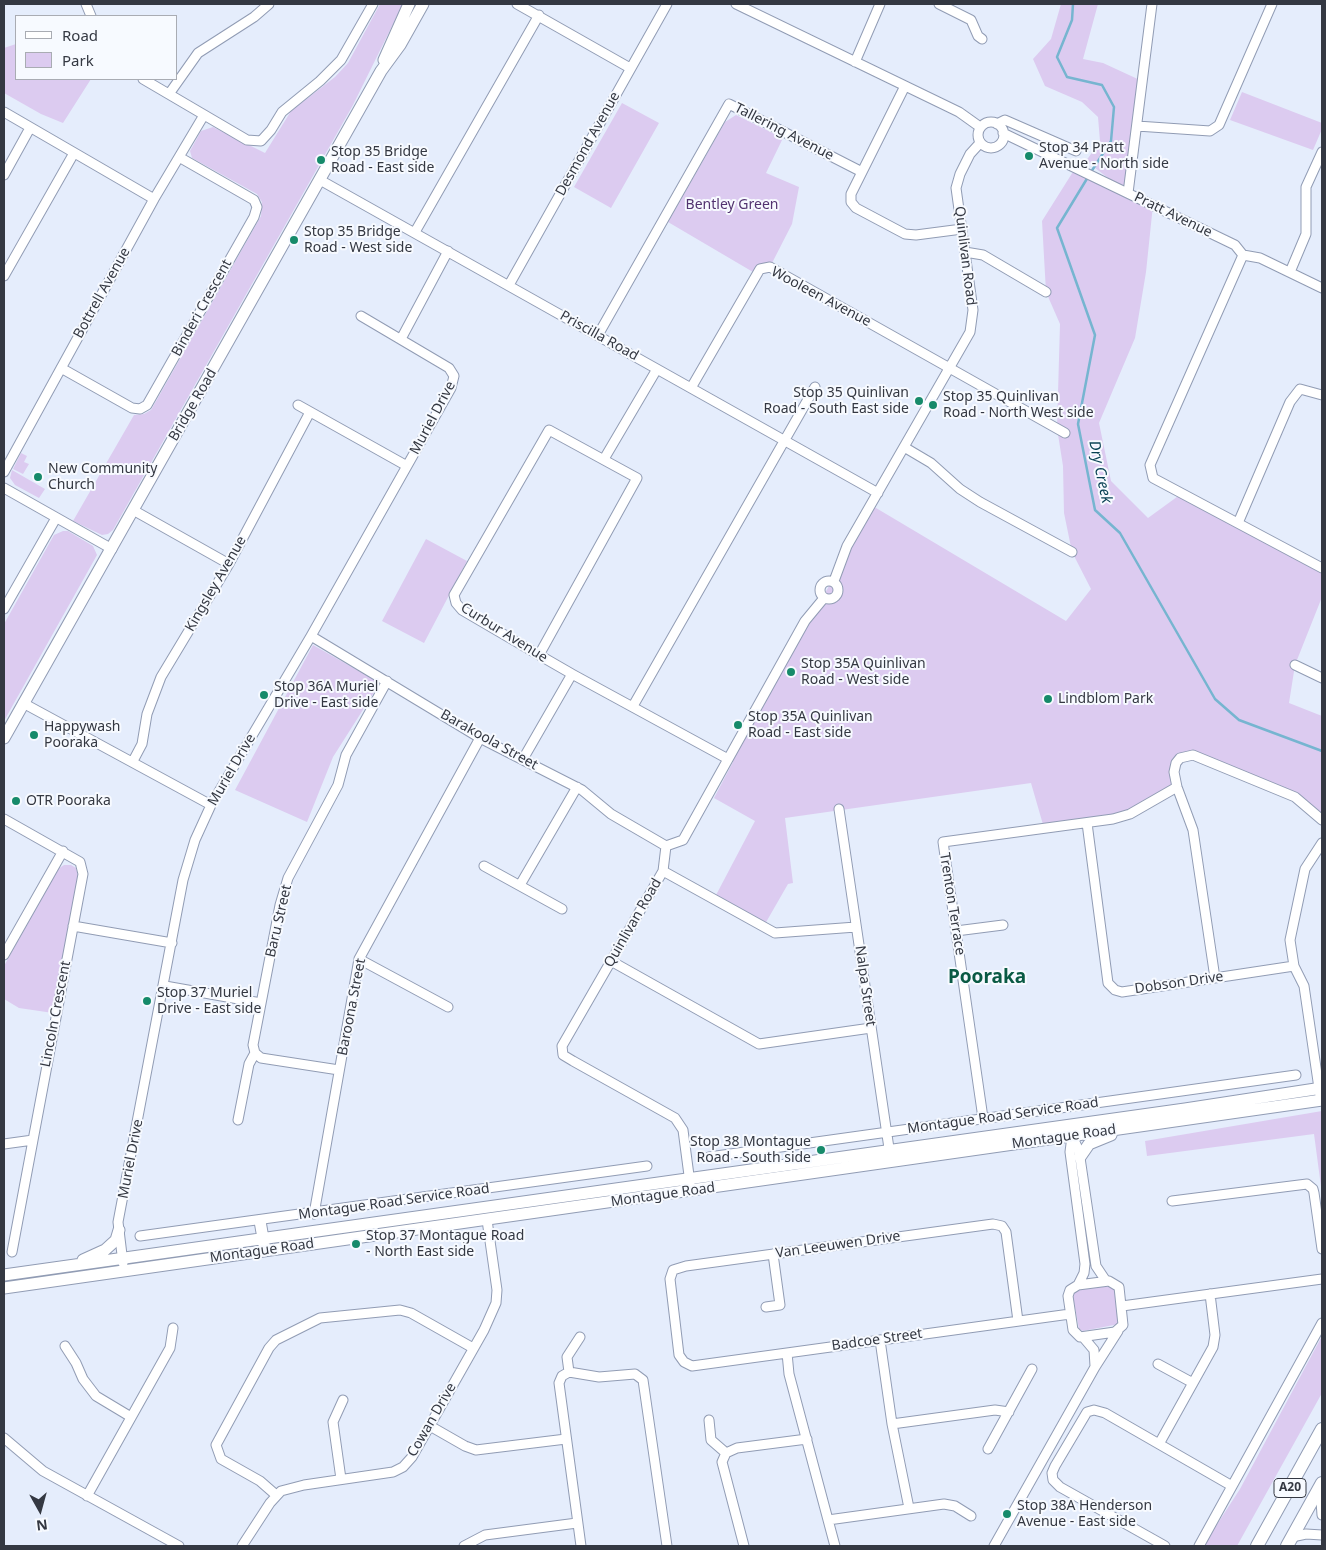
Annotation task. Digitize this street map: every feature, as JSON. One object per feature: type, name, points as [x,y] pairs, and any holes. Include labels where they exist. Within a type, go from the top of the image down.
[{"type":"highway","name":"A20","points":[[1257,1546],[1322,1429]]},
{"type":"highway","name":"A20","points":[[1290,1542],[1321,1485]]},
{"type":"main road","name":"Bridge Road","points":[[4,738],[320,180],[380,71],[391,41],[409,4]]},
{"type":"main road","name":"Bridge Road","points":[[380,71],[400,45],[422,4]]},
{"type":"main road","name":"Montague Road","points":[[4,1275],[889,1150],[1071,1130],[1126,1128],[1321,1094]]},
{"type":"main road","name":"Montague Road","points":[[4,1288],[891,1162],[1071,1130],[1321,1094]]},
{"type":"main road","points":[[1080,1157],[1089,1144],[1126,1128]]},
{"type":"main road","points":[[485,1207],[487,1220]]},
{"type":"main road","points":[[260,1221],[266,1251]]},
{"type":"main road","points":[[70,1265],[105,1250],[116,1240],[119,1230]]},
{"type":"street","points":[[169,94],[198,53],[249,20],[269,4]]},
{"type":"street","points":[[145,80],[248,140],[257,142],[268,135],[289,105],[320,82],[341,60],[373,4]]},
{"type":"street","points":[[517,4],[630,68]]},
{"type":"street","name":"Desmond Avenue","points":[[509,285],[667,4]]},
{"type":"street","points":[[736,4],[959,112],[980,128]]},
{"type":"street","points":[[855,62],[880,4]]},
{"type":"street","points":[[939,4],[971,20],[978,36],[982,39]]},
{"type":"street","points":[[1128,193],[1152,4]]},
{"type":"street","points":[[1137,126],[1210,131],[1219,125],[1272,4]]},
{"type":"street","points":[[415,232],[539,15]]},
{"type":"street","points":[[905,86],[851,194],[851,202],[856,208],[905,234],[916,236],[962,229]]},
{"type":"street","name":"Tallering Avenue","points":[[598,335],[729,104],[862,172]]},
{"type":"street","points":[[4,112],[154,199]]},
{"type":"street","name":"Bottrell Avenue","points":[[4,472],[154,199],[204,115]]},
{"type":"street","points":[[997,124],[1003,137],[995,148],[988,148],[980,143],[978,134],[980,128],[988,123],[997,124],[1005,120],[1076,152]]},
{"type":"street","points":[[4,175],[30,128]]},
{"type":"street","name":"Pratt Avenue","points":[[1003,137],[1076,167],[1235,245],[1243,255],[1260,258],[1322,288]]},
{"type":"street","name":"Quinlivan Road","points":[[834,582],[847,546],[970,332],[973,322],[956,188],[960,174],[970,154],[980,143]]},
{"type":"street","points":[[1290,272],[1306,234],[1306,187],[1322,152]]},
{"type":"street","points":[[4,276],[74,153]]},
{"type":"street","name":"Binderi Crescent","points":[[61,368],[132,408],[140,409],[147,405],[254,218],[257,210],[254,200],[179,157]]},
{"type":"street","name":"Priscilla Road","points":[[320,180],[448,250],[878,493]]},
{"type":"street","points":[[401,339],[448,250]]},
{"type":"street","points":[[965,252],[982,255],[1046,292]]},
{"type":"street","points":[[1243,255],[1150,465],[1153,478],[1322,568]]},
{"type":"street","name":"Wooleen Avenue","points":[[691,388],[760,269],[770,267],[1065,433]]},
{"type":"street","name":"Muriel Drive","points":[[124,1271],[118,1222],[165,986],[183,880],[195,840],[212,805],[311,636],[451,388],[454,376],[450,368],[362,316]]},
{"type":"street","points":[[539,655],[637,478],[604,459],[658,369]]},
{"type":"street","points":[[633,706],[816,387]]},
{"type":"street","points":[[1238,523],[1290,402],[1300,389],[1322,395]]},
{"type":"street","points":[[298,405],[407,466]]},
{"type":"street","name":"Kingsley Avenue","points":[[133,761],[142,744],[147,714],[161,677],[229,564],[310,412]]},
{"type":"street","name":"Curbur Avenue","points":[[604,459],[549,430],[454,595],[456,603],[462,610],[572,674],[728,759]]},
{"type":"street","points":[[904,447],[931,463],[960,489],[980,502],[1072,552]]},
{"type":"street","points":[[4,488],[112,548]]},
{"type":"street","points":[[134,510],[229,564]]},
{"type":"street","points":[[5,604],[56,518]]},
{"type":"street","points":[[829,580],[834,582],[839,588],[838,594],[832,599],[824,598],[820,592],[822,584],[829,580]]},
{"type":"street","points":[[666,846],[683,840],[805,621],[824,598]]},
{"type":"street","name":"Barakoola Street","points":[[311,636],[480,738],[577,787],[611,814],[666,846]]},
{"type":"street","points":[[1294,666],[1322,678]]},
{"type":"street","points":[[523,759],[572,674]]},
{"type":"street","name":"Baru Street","points":[[238,1120],[249,1064],[255,1052],[253,1045],[280,905],[288,878],[338,785],[346,755],[387,681]]},
{"type":"street","points":[[24,703],[212,805]]},
{"type":"street","name":"Baroona Street","points":[[314,1214],[359,959],[480,738]]},
{"type":"street","points":[[1215,978],[1193,830],[1177,787],[1174,772],[1176,763],[1180,758],[1193,755],[1295,797],[1322,820]]},
{"type":"street","points":[[520,885],[577,787]]},
{"type":"street","name":"Trenton Terrace","points":[[983,1118],[942,842],[1087,823],[1130,814],[1177,787]]},
{"type":"street","name":"Nalpa Street","points":[[839,809],[891,1162]]},
{"type":"street","name":"Lincoln Crescent","points":[[4,819],[80,862],[83,874],[12,1252]]},
{"type":"street","name":"Dobson Drive","points":[[1087,823],[1108,983],[1115,990],[1122,992],[1294,966]]},
{"type":"street","points":[[1321,1094],[1319,1068],[1304,986],[1294,966],[1290,940],[1304,870],[1322,843]]},
{"type":"street","name":"Quinlivan Road","points":[[666,846],[663,871],[562,1046],[563,1055],[675,1118],[683,1130],[692,1190]]},
{"type":"street","points":[[4,955],[63,851]]},
{"type":"street","points":[[484,866],[562,909]]},
{"type":"street","points":[[663,871],[775,933],[856,927]]},
{"type":"street","points":[[956,931],[1003,925]]},
{"type":"street","points":[[73,926],[172,943]]},
{"type":"street","points":[[359,959],[448,1007]]},
{"type":"street","points":[[611,961],[759,1044],[871,1028]]},
{"type":"street","points":[[165,986],[262,1003]]},
{"type":"street","points":[[255,1052],[261,1058],[339,1070]]},
{"type":"street","name":"Montague Road Service Road","points":[[709,1157],[1296,1075]]},
{"type":"street","points":[[1071,1130],[1080,1157],[1096,1266],[1106,1281]]},
{"type":"street","points":[[1071,1130],[1070,1152],[1085,1264],[1084,1274],[1078,1284]]},
{"type":"street","points":[[4,1144],[33,1140]]},
{"type":"street","name":"Montague Road Service Road","points":[[140,1236],[314,1214],[647,1166]]},
{"type":"street","points":[[1172,1201],[1306,1184],[1313,1189],[1314,1193],[1322,1249]]},
{"type":"street","name":"Cowan Drive","points":[[276,1496],[281,1491],[295,1486],[398,1470],[412,1458],[494,1310],[497,1296],[487,1220]]},
{"type":"street","name":"Van Leeuwen Drive","points":[[684,1362],[679,1355],[670,1279],[673,1270],[773,1254],[997,1224],[1002,1226],[1006,1232],[1018,1321]]},
{"type":"street","points":[[766,1307],[780,1305],[773,1254]]},
{"type":"street","points":[[1122,1306],[1322,1279]]},
{"type":"street","points":[[994,1546],[1095,1367],[1123,1325],[1118,1285],[1106,1281],[1078,1284],[1072,1287],[1068,1293],[1074,1332],[1084,1337],[1094,1350],[1095,1367]]},
{"type":"street","points":[[1159,1444],[1214,1341],[1210,1294]]},
{"type":"street","points":[[242,1546],[276,1496],[260,1481],[221,1458],[216,1445],[269,1348],[276,1340],[320,1318],[400,1310],[411,1313],[473,1348]]},
{"type":"street","name":"Badcoe Street","points":[[684,1362],[692,1366],[1070,1314]]},
{"type":"street","points":[[1198,1546],[1322,1323]]},
{"type":"street","points":[[87,1496],[170,1348],[173,1328]]},
{"type":"street","points":[[1084,1337],[1118,1331]]},
{"type":"street","points":[[569,1372],[567,1357],[580,1337]]},
{"type":"street","points":[[880,1340],[892,1424],[909,1508]]},
{"type":"street","points":[[65,1346],[83,1379],[96,1396],[131,1417]]},
{"type":"street","points":[[787,1353],[789,1374],[835,1546]]},
{"type":"street","points":[[1158,1364],[1193,1383]]},
{"type":"street","points":[[988,1449],[1032,1369]]},
{"type":"street","points":[[581,1546],[559,1383],[562,1376],[569,1372],[599,1378],[635,1374],[643,1380],[667,1546]]},
{"type":"street","points":[[340,1479],[333,1422],[342,1400]]},
{"type":"street","points":[[892,1424],[995,1410],[1009,1412]]},
{"type":"street","points":[[1164,1546],[1060,1487],[1053,1480],[1052,1473],[1055,1466],[1085,1414],[1090,1410],[1101,1412],[1232,1486]]},
{"type":"street","points":[[709,1420],[711,1440],[726,1453]]},
{"type":"street","points":[[430,1426],[465,1446],[476,1450],[566,1439]]},
{"type":"street","points":[[4,1438],[32,1464],[166,1543],[179,1546]]},
{"type":"street","points":[[744,1546],[722,1462],[726,1453],[737,1448],[807,1439]]},
{"type":"street","points":[[1321,1485],[1322,1515]]},
{"type":"street","points":[[828,1520],[950,1504],[971,1516]]},
{"type":"street","points":[[464,1546],[485,1535],[577,1523]]},
{"type":"street","points":[[1290,1542],[1306,1534],[1322,1535]]},
{"type":"green space","points":[[380,4],[403,4],[353,105],[113,530],[108,534],[102,535],[73,521],[134,415],[144,414],[151,410],[261,216],[262,202],[257,194],[192,158],[190,151],[201,131],[213,127],[265,153],[291,111],[335,77],[348,63]]},
{"type":"green space","points":[[1061,4],[1098,4],[1083,59],[1103,63],[1142,81],[1128,193],[1153,205],[1146,272],[1135,338],[1099,423],[1111,481],[1148,518],[1181,494],[1322,568],[1322,597],[1295,665],[1289,703],[1322,716],[1322,820],[1295,797],[1188,756],[1174,772],[1177,787],[1113,819],[1044,828],[1031,783],[785,818],[793,883],[788,884],[765,924],[715,897],[755,821],[714,798],[733,762],[728,759],[832,581],[871,505],[1066,621],[1091,589],[1072,552],[1064,513],[1063,466],[1057,428],[1060,324],[1046,292],[1042,221],[1076,167],[1125,191],[1086,161],[1100,141],[1098,117],[1082,102],[1045,86],[1033,59],[1051,39]]},
{"type":"green space","points":[[15,44],[15,80],[90,80],[63,123],[41,114],[4,93],[4,48]]},
{"type":"green space","points":[[1242,92],[1322,123],[1322,129],[1313,150],[1230,120]]},
{"type":"green space","points":[[622,103],[659,123],[611,208],[574,187]]},
{"type":"green space","name":"Bentley Green","points":[[736,115],[783,138],[766,173],[799,187],[792,224],[771,265],[759,267],[753,272],[668,222],[725,122]]},
{"type":"green space","points":[[21,453],[27,456],[24,462],[29,464],[23,474],[13,469]]},
{"type":"green space","points":[[12,470],[45,489],[39,498],[15,485],[10,478]]},
{"type":"green space","points":[[68,531],[93,546],[97,555],[4,721],[4,624],[54,535]]},
{"type":"green space","points":[[426,539],[467,561],[424,643],[382,621]]},
{"type":"green space","points":[[313,645],[380,683],[333,757],[307,822],[235,790]]},
{"type":"green space","points":[[64,865],[71,865],[76,868],[78,875],[53,1013],[19,1008],[4,999],[4,966],[58,869]]},
{"type":"green space","points":[[1322,1111],[1322,1194],[1314,1134],[1147,1156],[1145,1141]]},
{"type":"green space","points":[[1109,1286],[1116,1290],[1119,1324],[1083,1331],[1079,1329],[1073,1297],[1074,1292],[1079,1289]]},
{"type":"green space","points":[[1322,1336],[1322,1393],[1237,1546],[1203,1546],[1240,1489]]},
{"type":"waterway","name":"Dry Creek","points":[[1073,4],[1072,20],[1057,57],[1067,77],[1102,85],[1114,107],[1111,141],[1091,172]]},
{"type":"waterway","name":"Dry Creek","points":[[1088,177],[1057,228],[1095,335],[1078,424],[1095,510],[1120,533],[1215,699],[1239,720],[1322,751]]},
{"type":"place","name":"Stop 34 Pratt Avenue - North side","points":[[1029,156]]},
{"type":"place","name":"Stop 35 Bridge Road - East side","points":[[321,160]]},
{"type":"place","name":"Stop 35 Bridge Road - West side","points":[[294,240]]},
{"type":"place","name":"Stop 35 Quinlivan Road - South East side","points":[[919,401]]},
{"type":"place","name":"Stop 35 Quinlivan Road - North West side","points":[[933,405]]},
{"type":"place","name":"New Community Church","points":[[38,477]]},
{"type":"place","name":"Stop 35A Quinlivan Road - West side","points":[[791,672]]},
{"type":"place","name":"Stop 36A Muriel Drive - East side","points":[[264,695]]},
{"type":"place","name":"Lindblom Park","points":[[1048,699]]},
{"type":"place","name":"Stop 35A Quinlivan Road - East side","points":[[738,725]]},
{"type":"place","name":"Happywash Pooraka","points":[[34,735]]},
{"type":"place","name":"OTR Pooraka","points":[[16,801]]},
{"type":"place","name":"Stop 37 Muriel Drive - East side","points":[[147,1001]]},
{"type":"place","name":"Stop 38 Montague Road - South side","points":[[821,1150]]},
{"type":"place","name":"Stop 37 Montague Road - North East side","points":[[356,1244]]},
{"type":"place","name":"Stop 38A Henderson Avenue - East side","points":[[1007,1514]]},
{"type":"district","name":"Pooraka","points":[[987,978]]}]
